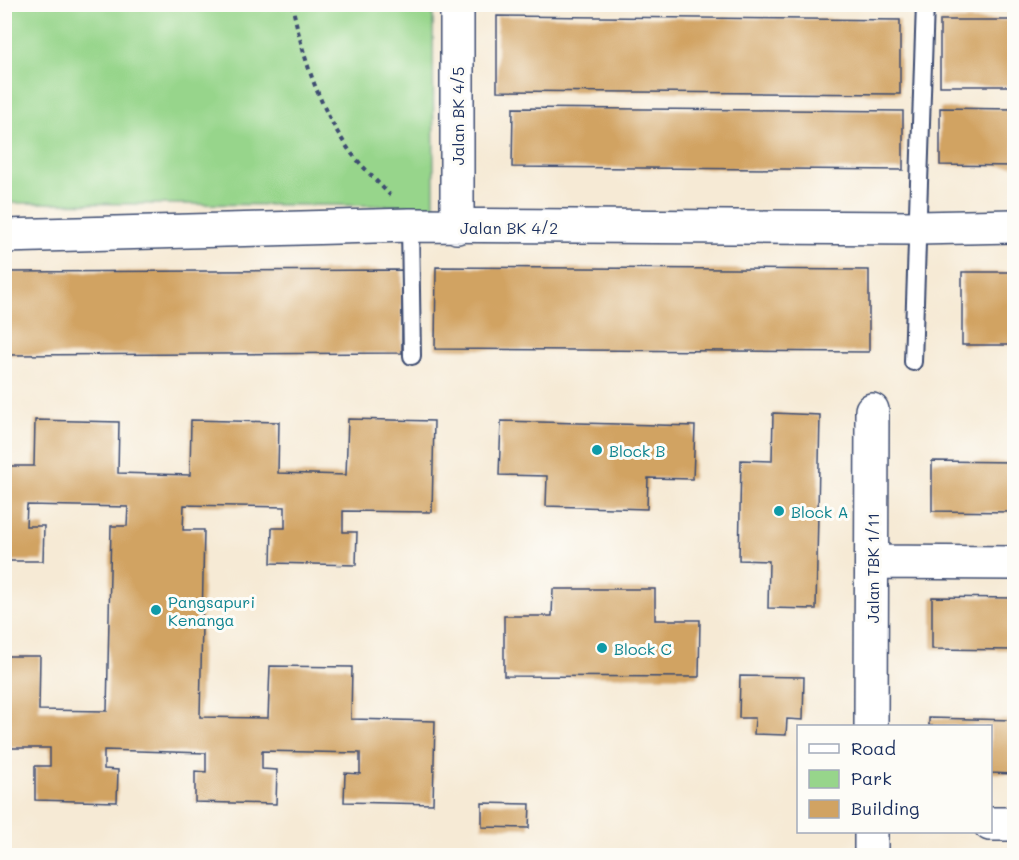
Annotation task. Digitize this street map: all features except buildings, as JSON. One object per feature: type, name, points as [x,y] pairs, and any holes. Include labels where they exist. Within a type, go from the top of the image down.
[{"type":"street","name":"Jalan BK 4/5","points":[[457,4],[457,227]]},
{"type":"street","name":"Jalan BK 4/2","points":[[4,236],[410,225],[918,228],[1014,226]]},
{"type":"street","name":"Jalan TBK 1/11","points":[[871,725],[873,410]]},
{"type":"street","points":[[872,562],[1014,563]]},
{"type":"street","points":[[992,824],[1014,824]]},
{"type":"street","points":[[871,833],[871,855]]},
{"type":"lane","points":[[913,362],[925,4]]},
{"type":"lane","points":[[410,225],[412,356]]},
{"type":"path","points":[[292,4],[300,46],[323,106],[352,153],[399,206],[410,225]]},
{"type":"green space","points":[[5,4],[433,5],[434,206],[5,203]]},
{"type":"place","name":"Block B","points":[[597,450]]},
{"type":"place","name":"Block A","points":[[779,511]]},
{"type":"place","name":"Pangsapuri Kenanga","points":[[156,610]]},
{"type":"place","name":"Block C","points":[[602,648]]}]
